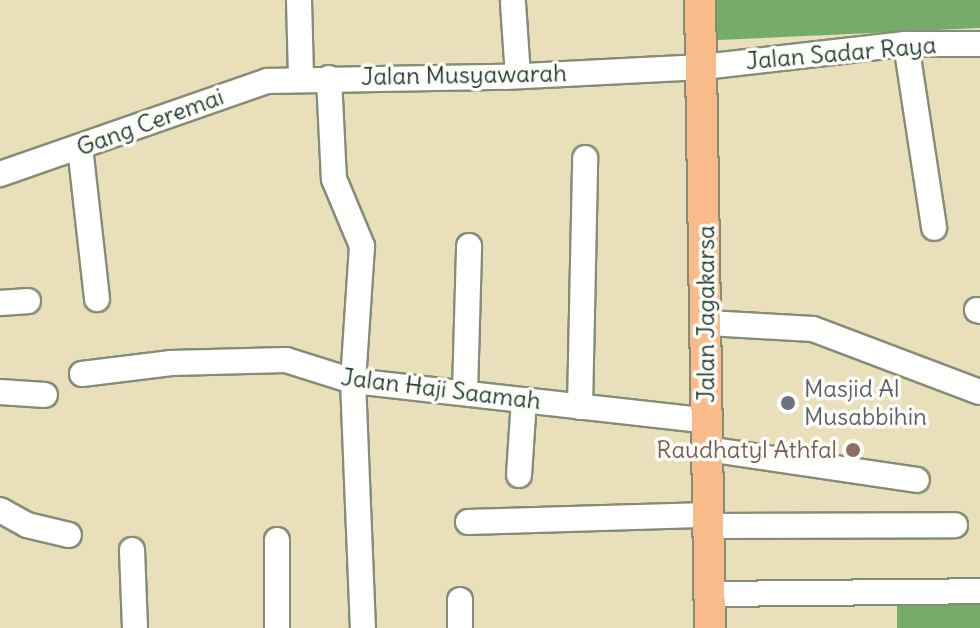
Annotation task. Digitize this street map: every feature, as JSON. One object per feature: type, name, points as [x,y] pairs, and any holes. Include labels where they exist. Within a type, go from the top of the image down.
[{"type":"main road","name":"Jalan Jagakarsa","points":[[700,0],[708,323],[710,628]]},
{"type":"street","points":[[299,0],[301,76]]},
{"type":"street","points":[[513,3],[518,76]]},
{"type":"street","points":[[906,44],[934,228]]},
{"type":"street","name":"Jalan Sadar Raya","points":[[703,67],[906,44],[980,44]]},
{"type":"street","name":"Jalan Musyawarah","points":[[301,76],[518,76],[703,67]]},
{"type":"street","name":"Gang Ceremai","points":[[0,174],[267,81],[301,76]]},
{"type":"street","points":[[329,78],[334,179],[362,246],[353,381],[363,628]]},
{"type":"street","points":[[80,147],[97,299]]},
{"type":"street","points":[[580,407],[585,158]]},
{"type":"street","points":[[465,393],[469,246]]},
{"type":"street","points":[[0,303],[28,301]]},
{"type":"street","points":[[708,323],[813,329],[980,392]]},
{"type":"street","name":"Jalan Haji Saamah","points":[[82,374],[171,363],[286,360],[353,381],[580,407],[917,480]]},
{"type":"street","points":[[0,392],[45,395]]},
{"type":"street","points":[[519,475],[524,400]]},
{"type":"street","points":[[0,510],[27,525],[69,535]]},
{"type":"street","points":[[468,522],[708,520],[955,525]]},
{"type":"street","points":[[277,540],[277,628]]},
{"type":"street","points":[[132,550],[135,628]]},
{"type":"street","points":[[710,594],[980,591]]},
{"type":"street","points":[[460,600],[460,628]]},
{"type":"green space","points":[[693,0],[980,0],[980,28],[696,41]]},
{"type":"green space","points":[[897,589],[980,589],[980,628],[897,628]]},
{"type":"place","name":"Masjid Al Musabbihin","points":[[788,403]]},
{"type":"place","name":"Raudhatyl Athfal","points":[[853,450]]}]
